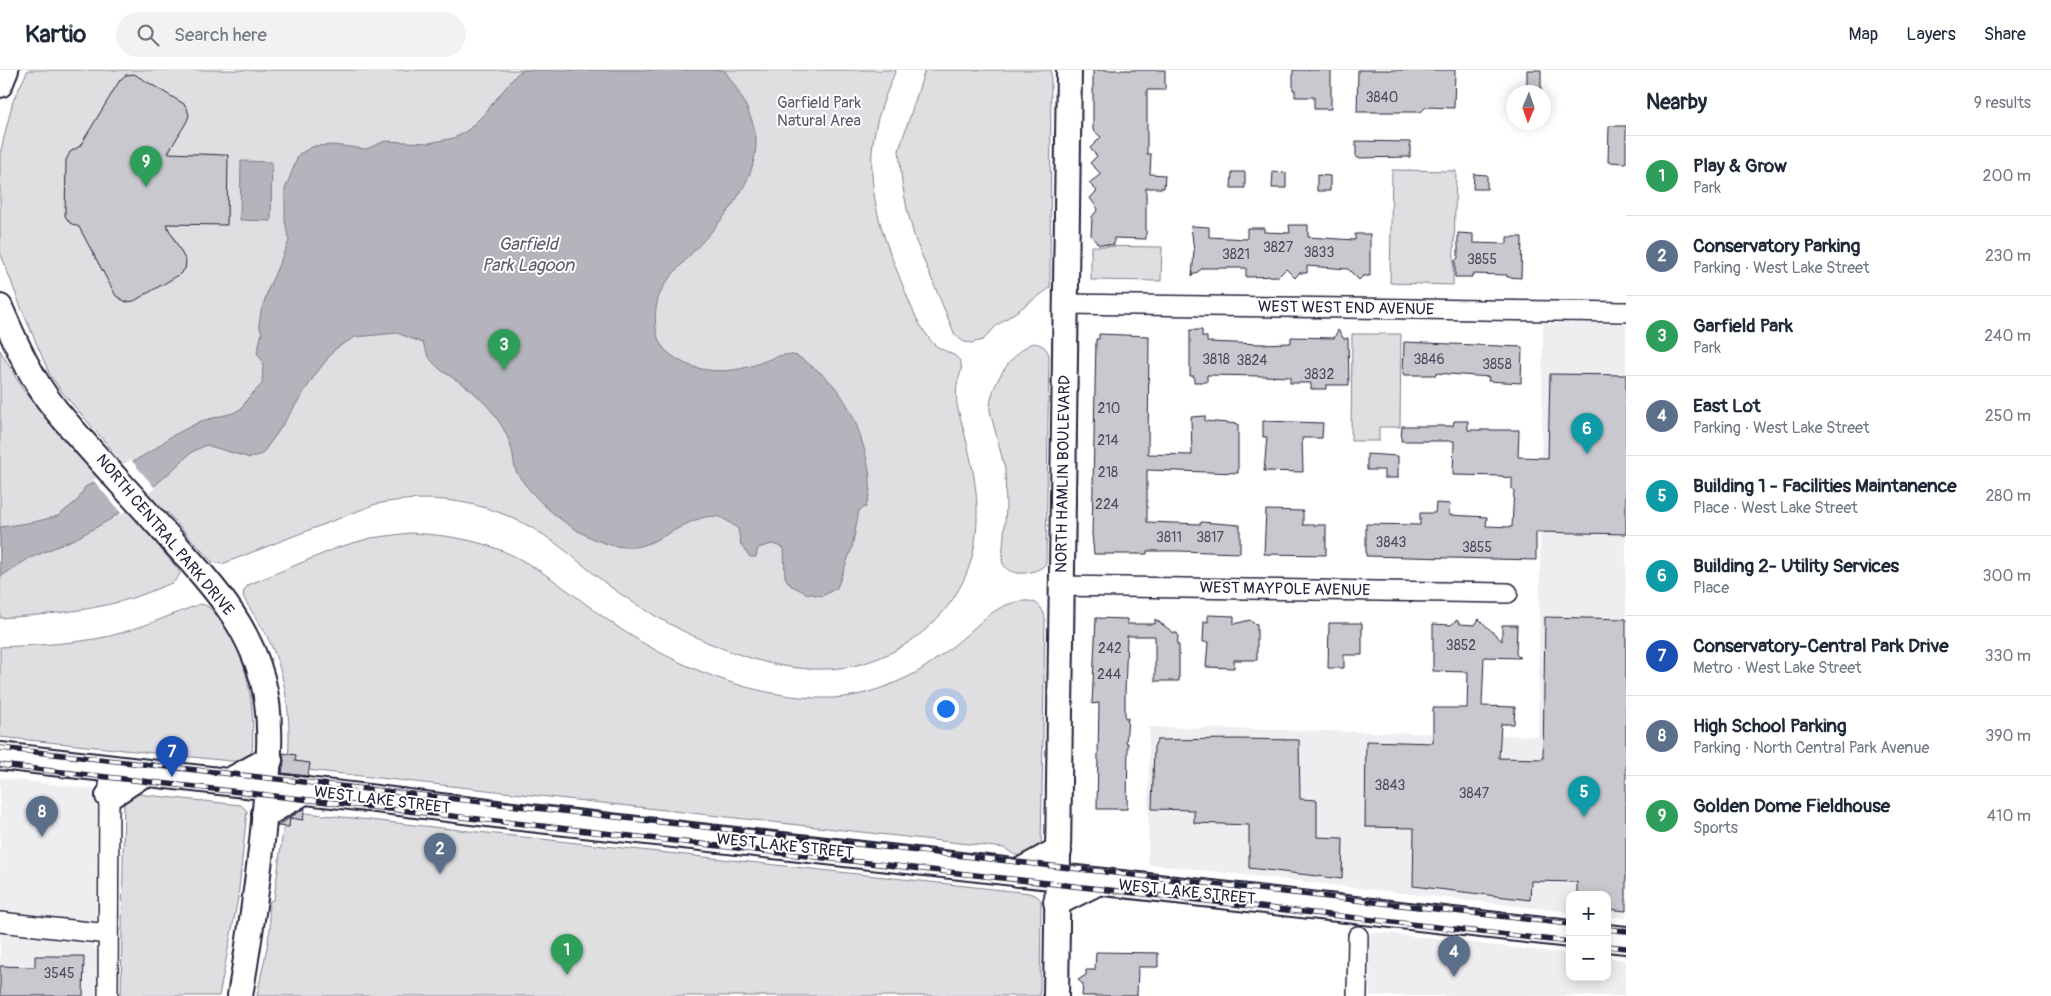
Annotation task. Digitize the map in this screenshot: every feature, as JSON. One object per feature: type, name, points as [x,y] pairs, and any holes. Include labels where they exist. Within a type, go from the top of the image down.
[{"type":"main road","name":"WEST LAKE STREET","points":[[0,756],[512,816],[939,863],[1018,873],[1057,889],[1097,882],[1566,934]]},
{"type":"main road","points":[[109,796],[144,772]]},
{"type":"main road","points":[[175,776],[190,792],[351,782],[368,798]]},
{"type":"main road","points":[[1018,873],[1058,851]]},
{"type":"main road","points":[[939,863],[955,877],[1057,889]]},
{"type":"main road","points":[[1611,938],[1626,940]]},
{"type":"street","points":[[0,85],[6,70]]},
{"type":"street","name":"NORTH HAMLIN BOULEVARD","points":[[1056,996],[1069,70]]},
{"type":"street","name":"WEST WEST END AVENUE","points":[[1065,304],[1626,312]]},
{"type":"street","name":"NORTH CENTRAL PARK DRIVE","points":[[0,307],[29,371],[56,409],[210,582],[240,623],[263,678],[271,736],[256,900],[240,996]]},
{"type":"street","name":"WEST MAYPOLE AVENUE","points":[[1061,586],[1508,592]]},
{"type":"street","points":[[108,996],[109,769]]},
{"type":"street","points":[[1346,909],[1358,936],[1357,996]]},
{"type":"street","points":[[1358,936],[1376,913]]},
{"type":"street","points":[[0,922],[108,934]]},
{"type":"shaded area","points":[[1543,323],[1626,324],[1626,918],[1611,916],[1611,891],[1566,891],[1566,912],[1148,864],[1149,727],[1538,736]]},
{"type":"shaded area","points":[[0,778],[94,789],[97,793],[96,921],[90,922],[0,912]]},
{"type":"shaded area","points":[[1376,932],[1566,954],[1566,981],[1611,981],[1611,958],[1626,960],[1626,996],[1370,996],[1369,937],[1371,933]]},
{"type":"shaded area","points":[[0,933],[94,945],[97,950],[96,996],[0,996]]},
{"type":"green space","name":"Garfield Park Natural Area","points":[[28,70],[896,70],[878,118],[872,148],[872,181],[883,233],[916,318],[933,343],[955,356],[961,364],[957,385],[957,406],[971,463],[977,498],[977,516],[973,553],[965,577],[953,599],[937,618],[918,635],[897,649],[874,660],[850,666],[825,669],[805,669],[776,665],[711,644],[660,619],[612,588],[544,535],[515,519],[477,505],[438,499],[418,499],[376,504],[222,564],[212,562],[167,512],[145,530],[180,573],[174,582],[140,595],[101,606],[61,613],[0,618],[0,350],[22,388],[89,468],[112,450],[62,392],[50,375],[0,252],[0,154],[13,101]]},
{"type":"green space","points":[[925,70],[1051,70],[1050,288],[996,326],[983,340],[971,343],[964,342],[955,335],[915,239],[902,183],[899,150]]},
{"type":"green space","points":[[1392,170],[1456,171],[1453,285],[1390,283]]},
{"type":"green space","points":[[1091,246],[1162,247],[1161,281],[1091,280]]},
{"type":"green space","points":[[1352,334],[1401,334],[1400,427],[1379,427],[1379,441],[1351,441]]},
{"type":"green space","points":[[1032,343],[1043,346],[1049,355],[1046,564],[1035,571],[1015,573],[1004,566],[1002,560],[1006,509],[1005,469],[990,411],[993,392],[1002,372],[1016,355]]},
{"type":"green space","points":[[410,533],[464,539],[503,551],[540,571],[609,621],[659,652],[715,677],[745,687],[804,697],[844,697],[866,693],[888,685],[919,671],[953,646],[996,610],[1024,601],[1035,603],[1040,607],[1045,617],[1041,849],[1033,856],[1015,855],[1004,848],[290,768],[288,762],[287,704],[282,675],[269,640],[243,596],[244,591],[248,585],[339,547],[371,538]]},
{"type":"green space","points":[[200,604],[214,612],[220,620],[230,635],[244,667],[251,702],[252,755],[240,762],[0,737],[0,647],[42,645],[110,636]]},
{"type":"green space","points":[[127,793],[241,805],[247,811],[238,898],[219,996],[121,996],[124,798]]},
{"type":"green space","points":[[288,811],[1029,893],[1041,900],[1040,996],[257,996],[270,929],[269,904],[274,899],[285,816]]},
{"type":"water","name":"Garfield Park Lagoon","points":[[524,70],[724,70],[734,85],[755,130],[755,154],[751,171],[735,202],[665,285],[656,307],[656,330],[659,341],[666,351],[692,366],[701,369],[727,371],[745,368],[775,357],[797,356],[821,373],[839,392],[852,414],[861,438],[870,475],[870,494],[866,507],[859,510],[852,548],[837,588],[822,596],[806,593],[790,585],[785,577],[784,548],[772,544],[758,548],[756,557],[750,557],[741,545],[738,529],[722,518],[712,516],[701,518],[645,545],[634,547],[601,542],[584,534],[552,512],[526,486],[517,473],[512,450],[505,432],[496,417],[476,394],[435,365],[428,356],[423,343],[397,333],[355,337],[335,349],[315,375],[262,454],[250,458],[206,445],[192,452],[158,483],[111,519],[77,538],[28,559],[0,577],[0,527],[58,516],[78,500],[85,487],[107,477],[153,450],[170,437],[201,421],[233,413],[242,408],[248,398],[262,384],[263,362],[257,353],[262,333],[259,325],[261,311],[289,241],[285,221],[285,189],[299,154],[314,146],[333,145],[366,149],[385,141],[429,143],[454,138],[468,130],[517,74]]},
{"type":"water","points":[[241,161],[272,162],[271,221],[240,220]]},
{"type":"pier","points":[[131,460],[155,488],[122,514],[93,480]]},
{"type":"building","points":[[1093,70],[1165,70],[1165,90],[1147,90],[1147,154],[1151,154],[1150,174],[1165,175],[1164,188],[1146,188],[1146,239],[1114,238],[1114,245],[1098,244],[1091,236],[1092,217],[1098,209],[1090,198],[1097,191],[1089,183],[1101,174],[1090,163],[1097,156],[1090,148],[1101,137],[1093,130]]},
{"type":"building","points":[[1293,70],[1331,70],[1331,109],[1314,109],[1314,97],[1295,97]]},
{"type":"building","points":[[1358,70],[1455,70],[1454,108],[1426,107],[1421,112],[1357,112]]},
{"type":"building","points":[[1527,70],[1541,70],[1541,85],[1527,85]]},
{"type":"building","points":[[134,74],[184,104],[187,108],[189,115],[187,121],[168,153],[228,155],[227,225],[166,224],[186,261],[185,269],[179,275],[134,301],[126,302],[116,296],[79,227],[70,223],[65,216],[66,160],[70,152],[80,146],[120,80],[126,75]]},
{"type":"building","points":[[1609,126],[1626,126],[1626,163],[1608,162]]},
{"type":"building","points":[[1356,141],[1410,142],[1410,157],[1356,158]]},
{"type":"building","points":[[1232,172],[1245,172],[1245,188],[1231,188]]},
{"type":"building","points":[[1273,172],[1286,173],[1286,188],[1272,188]]},
{"type":"building","points":[[1474,174],[1487,175],[1487,189],[1473,189]]},
{"type":"building","points":[[1317,175],[1330,176],[1330,191],[1317,191]]},
{"type":"building","points":[[1289,225],[1308,225],[1308,237],[1355,240],[1355,234],[1370,234],[1370,276],[1363,276],[1359,280],[1348,269],[1307,266],[1307,273],[1299,273],[1295,278],[1286,269],[1279,276],[1246,277],[1246,268],[1203,268],[1192,276],[1194,251],[1191,226],[1209,227],[1209,237],[1247,239],[1247,228],[1264,228],[1264,232],[1290,233]]},
{"type":"building","points":[[1458,233],[1473,234],[1473,243],[1507,244],[1507,237],[1522,237],[1521,278],[1507,277],[1507,275],[1472,274],[1472,277],[1455,277],[1455,261],[1458,258]]},
{"type":"building","points":[[1190,330],[1202,330],[1202,337],[1207,337],[1207,342],[1261,344],[1291,343],[1291,337],[1334,338],[1338,330],[1344,339],[1348,338],[1349,385],[1326,385],[1326,389],[1311,389],[1311,383],[1290,383],[1290,377],[1264,376],[1207,375],[1207,382],[1194,382],[1194,376],[1190,376]]},
{"type":"building","points":[[1099,334],[1149,336],[1148,454],[1192,455],[1191,417],[1205,416],[1205,421],[1238,424],[1238,473],[1147,470],[1147,522],[1201,524],[1201,522],[1240,525],[1240,553],[1147,551],[1147,554],[1094,554],[1092,534],[1096,339],[1099,339]]},
{"type":"building","points":[[1404,342],[1522,347],[1521,383],[1488,381],[1489,377],[1436,373],[1436,375],[1403,375]]},
{"type":"building","points":[[1550,374],[1626,375],[1626,534],[1536,532],[1536,560],[1366,556],[1366,524],[1420,525],[1420,513],[1435,513],[1436,503],[1450,504],[1449,515],[1487,517],[1486,526],[1512,527],[1514,490],[1512,489],[1512,478],[1503,476],[1453,475],[1454,441],[1401,441],[1402,426],[1453,426],[1454,421],[1468,421],[1468,430],[1519,430],[1518,457],[1548,458]]},
{"type":"building","points":[[1263,421],[1323,423],[1322,438],[1302,438],[1303,472],[1264,471],[1267,437],[1263,437]]},
{"type":"building","points":[[1367,454],[1398,456],[1398,478],[1384,478],[1384,470],[1367,470]]},
{"type":"building","points":[[1266,510],[1303,511],[1303,525],[1326,525],[1326,555],[1264,554]]},
{"type":"building","points":[[1208,615],[1234,616],[1234,624],[1250,620],[1257,624],[1257,660],[1234,660],[1234,668],[1206,667],[1208,642],[1203,642],[1204,621],[1208,622]]},
{"type":"building","points":[[1545,617],[1626,619],[1626,911],[1611,909],[1611,891],[1577,891],[1577,882],[1531,881],[1530,900],[1413,886],[1414,828],[1365,827],[1366,741],[1433,743],[1433,708],[1467,708],[1468,672],[1433,671],[1433,624],[1451,625],[1457,620],[1460,624],[1475,625],[1479,619],[1502,641],[1502,625],[1517,625],[1516,654],[1520,658],[1484,657],[1482,706],[1515,707],[1514,724],[1501,724],[1499,758],[1543,759]]},
{"type":"building","points":[[1096,618],[1127,619],[1127,624],[1155,624],[1155,619],[1174,633],[1177,633],[1178,637],[1179,681],[1155,681],[1155,636],[1127,636],[1125,718],[1128,718],[1126,743],[1128,743],[1127,809],[1097,809],[1099,703],[1092,704]]},
{"type":"building","points":[[1329,623],[1362,623],[1362,655],[1344,655],[1344,668],[1328,668]]},
{"type":"building","points":[[1157,740],[1299,740],[1300,799],[1317,800],[1317,837],[1343,838],[1342,879],[1249,868],[1249,825],[1194,823],[1194,810],[1152,809],[1154,747]]},
{"type":"building","points":[[283,753],[296,755],[295,761],[310,763],[308,776],[282,773]]},
{"type":"building","points":[[305,808],[303,820],[290,818],[289,827],[277,826]]},
{"type":"building","points":[[1096,952],[1158,953],[1158,967],[1138,967],[1137,996],[1082,996],[1083,984],[1078,980],[1086,975],[1086,970],[1095,970]]},
{"type":"building","points":[[35,956],[84,956],[83,996],[0,996],[0,966],[35,967]]},
{"type":"railway","points":[[0,748],[1566,924]]},
{"type":"railway","points":[[0,765],[1566,942]]},
{"type":"railway","points":[[1611,929],[1626,931]]},
{"type":"railway","points":[[1611,946],[1626,948]]},
{"type":"place","name":"Golden Dome Fieldhouse","points":[[146,187]]},
{"type":"place","name":"Garfield Park","points":[[504,370]]},
{"type":"place","name":"Building 2- Utility Services","points":[[1587,454]]},
{"type":"place","name":"Conservatory-Central Park Drive","points":[[172,777]]},
{"type":"place","name":"Building 1 - Facilities Maintanence","points":[[1584,817]]},
{"type":"place","name":"High School Parking","points":[[42,837]]},
{"type":"place","name":"Conservatory Parking","points":[[440,874]]},
{"type":"place","name":"Play & Grow","points":[[567,975]]},
{"type":"place","name":"East Lot","points":[[1454,977]]}]
